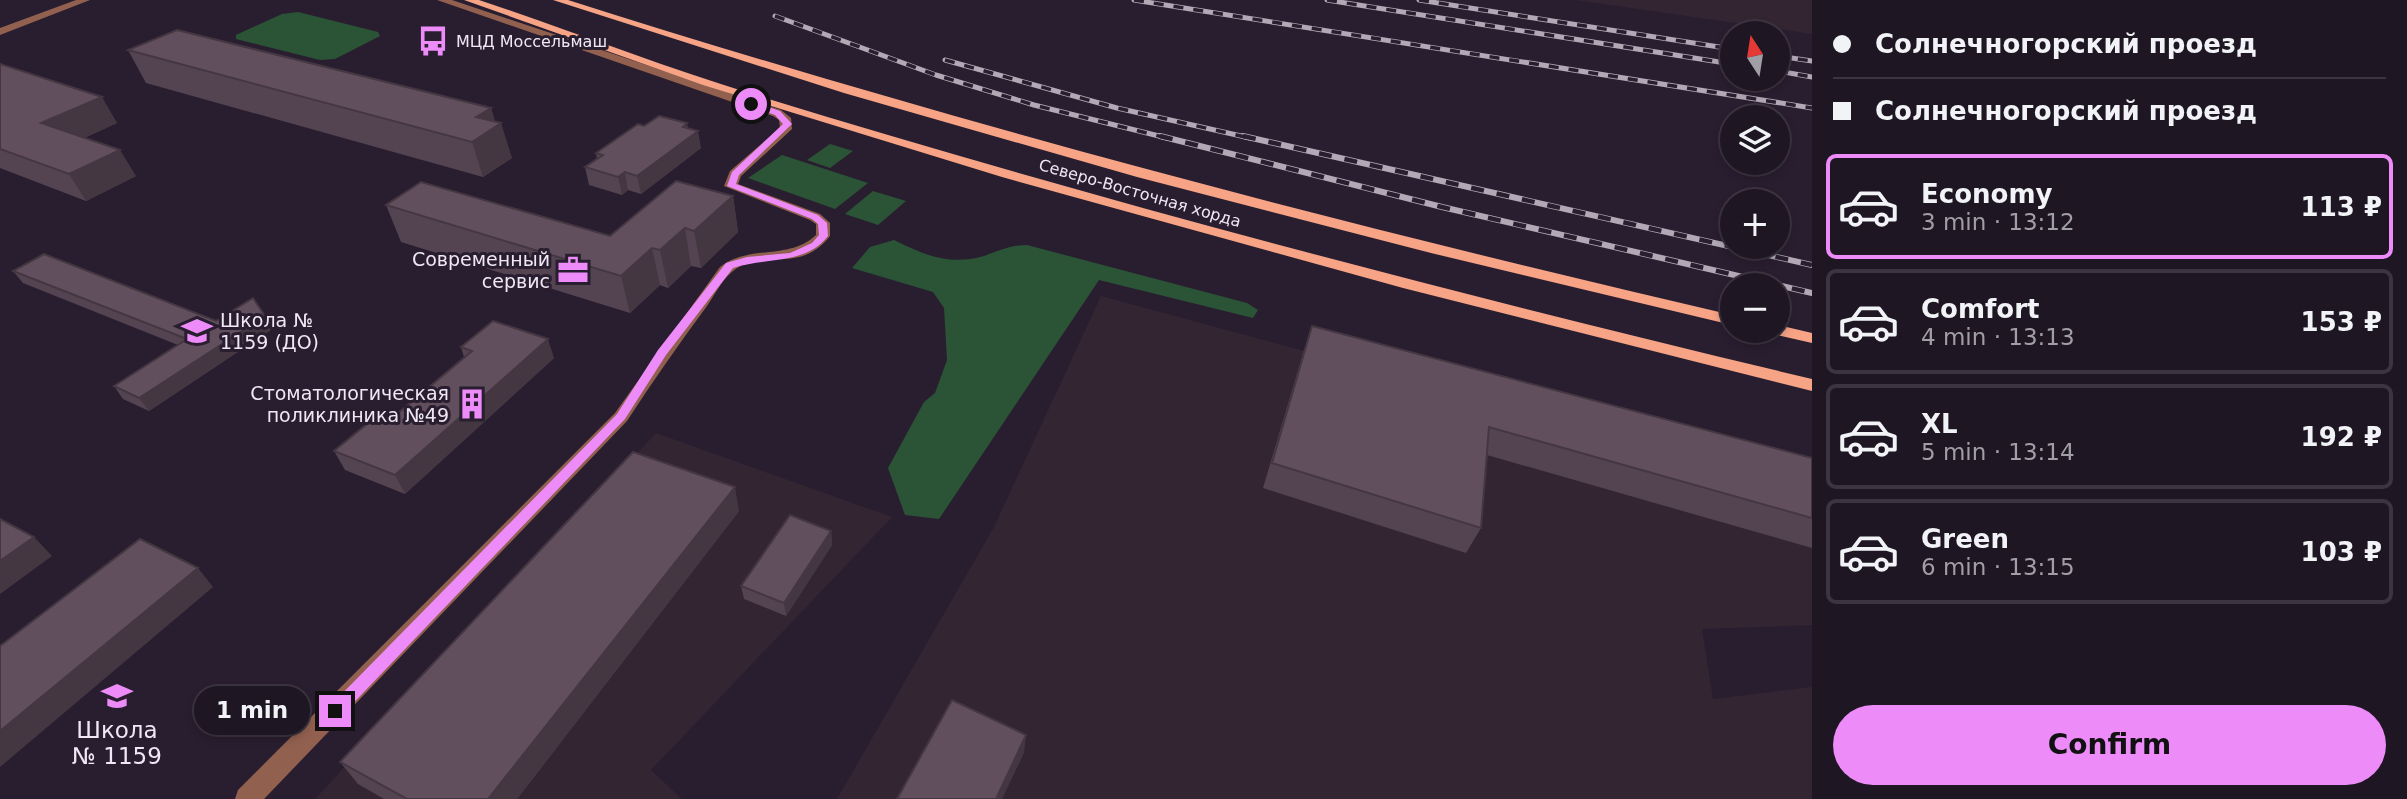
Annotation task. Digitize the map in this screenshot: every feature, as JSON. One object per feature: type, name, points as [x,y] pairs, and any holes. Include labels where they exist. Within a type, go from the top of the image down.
[{"type":"main road","name":"Северо-Восточная хорда","points":[[469,0],[737,93],[967,163],[1256,245],[1580,330],[1812,385]]},
{"type":"main road","name":"Северо-Восточная хорда","points":[[558,0],[762,67],[978,131],[1232,200],[1720,317]]},
{"type":"main road","points":[[1790,333],[1812,338]]},
{"type":"street","points":[[0,32],[85,0]]},
{"type":"street","points":[[247,799],[621,416],[662,352],[730,265],[747,260],[792,256],[816,245],[824,236],[823,223],[815,217],[731,186],[735,174],[786,129],[785,118],[622,59],[442,0]]},
{"type":"shaded area","points":[[1576,0],[1812,0],[1812,34],[1790,31],[1790,21],[1722,21]]},
{"type":"shaded area","points":[[1101,296],[1812,488],[1812,625],[1702,629],[1713,699],[1812,687],[1812,799],[837,799],[994,527]]},
{"type":"shaded area","points":[[656,433],[892,517],[651,770],[682,799],[315,799]]},
{"type":"green space","points":[[298,12],[378,32],[380,36],[335,59],[320,60],[236,39],[236,35],[282,14]]},
{"type":"green space","points":[[830,144],[853,151],[830,168],[807,160]]},
{"type":"green space","points":[[782,155],[868,183],[835,209],[748,178]]},
{"type":"green space","points":[[873,191],[906,201],[878,225],[845,214]]},
{"type":"green space","points":[[894,240],[927,254],[960,260],[1027,245],[1247,303],[1258,310],[1253,318],[1099,280],[939,519],[905,515],[888,468],[924,402],[935,393],[947,360],[944,308],[933,292],[852,268],[870,247]]},
{"type":"building","points":[[177,30],[491,108],[476,117],[501,123],[472,142],[128,50]]},
{"type":"building","points":[[0,64],[102,97],[41,123],[120,150],[69,174],[0,149]]},
{"type":"building","points":[[659,116],[687,123],[683,127],[698,131],[637,176],[625,172],[618,177],[585,167],[603,155],[596,153],[638,124],[644,126]]},
{"type":"building","points":[[676,181],[733,196],[694,231],[685,228],[660,250],[652,248],[621,276],[386,205],[421,182],[610,236]]},
{"type":"building","points":[[44,254],[216,321],[253,298],[265,316],[139,398],[114,386],[187,339],[13,271]]},
{"type":"building","points":[[493,321],[548,339],[395,475],[334,451],[373,419],[385,424],[472,351],[461,347]]},
{"type":"building","points":[[1312,326],[1812,458],[1812,518],[1489,427],[1481,528],[1272,463]]},
{"type":"building","points":[[633,452],[735,487],[488,799],[407,799],[340,762]]},
{"type":"building","points":[[790,515],[831,531],[784,603],[741,586]]},
{"type":"building","points":[[0,519],[34,537],[0,561]]},
{"type":"building","points":[[140,539],[198,568],[0,731],[0,646]]},
{"type":"building","points":[[952,700],[1026,735],[996,799],[897,799]]},
{"type":"railway","points":[[1134,0],[1812,108]]},
{"type":"railway","points":[[1327,0],[1720,62]]},
{"type":"railway","points":[[1419,0],[1720,47]]},
{"type":"railway","points":[[775,16],[936,75],[1034,105],[1167,138]]},
{"type":"railway","points":[[1790,58],[1812,61]]},
{"type":"railway","points":[[945,60],[1117,108],[1250,138]]},
{"type":"railway","points":[[1790,73],[1812,77]]},
{"type":"railway","points":[[1160,136],[1442,207],[1812,293]]},
{"type":"railway","points":[[1243,136],[1812,265]]},
{"type":"place","name":"МЦД Моссельмаш","points":[[433,41]]},
{"type":"place","name":"Современный сервис","points":[[573,270]]},
{"type":"place","name":"Школа № 1159 (ДО)","points":[[197,331]]},
{"type":"place","name":"Стоматологическая поликлиника №49","points":[[472,404]]},
{"type":"place","name":"Школа № 1159","points":[[117,696]]},
{"type":"route","points":[[335,711],[621,416],[662,352],[730,265],[747,260],[792,256],[816,245],[824,236],[823,223],[815,217],[731,186],[735,174],[786,129],[788,124],[778,113],[751,104]]}]
